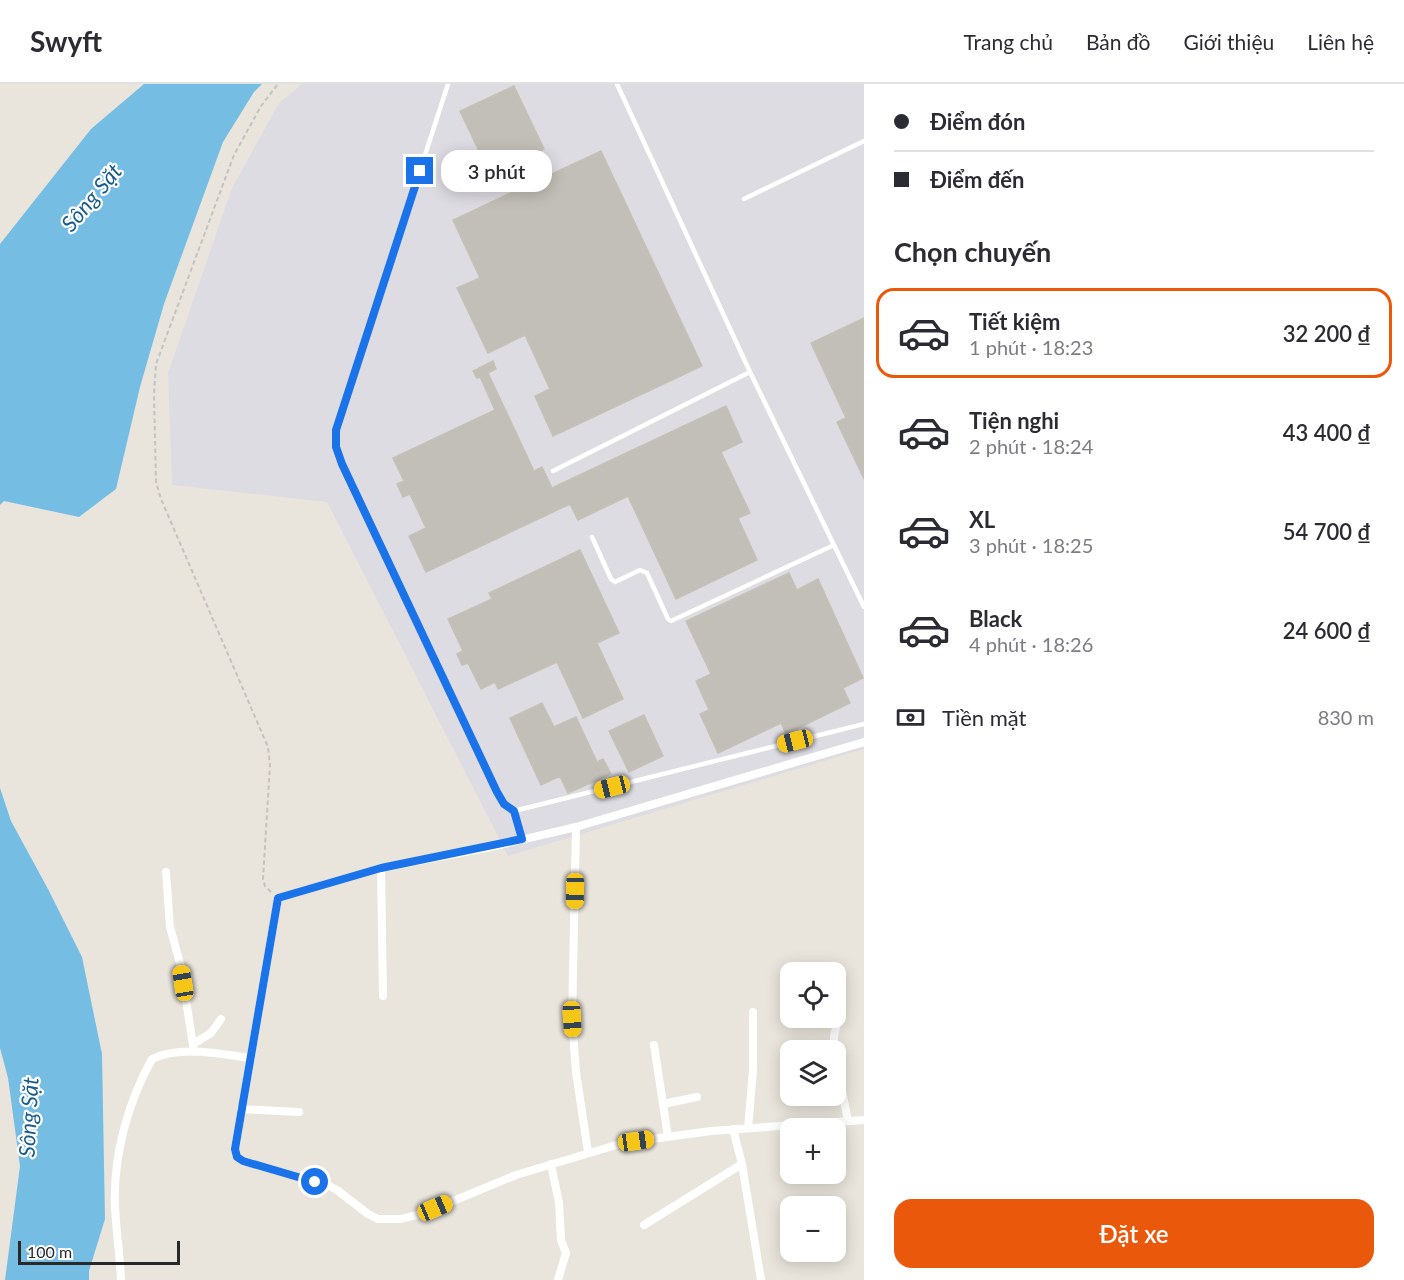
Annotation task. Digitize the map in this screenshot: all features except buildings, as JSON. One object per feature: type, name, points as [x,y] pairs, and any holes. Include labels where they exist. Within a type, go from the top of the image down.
[{"type":"street","points":[[864,742],[576,827],[381,868],[278,898],[235,1149],[237,1157],[243,1161],[327,1185],[378,1219],[401,1219],[424,1213],[516,1175],[623,1143],[733,1129],[864,1120]]},
{"type":"street","points":[[576,827],[572,1019],[576,1072],[588,1152]]},
{"type":"street","points":[[381,868],[383,996]]},
{"type":"street","points":[[166,872],[170,927],[181,967],[193,1048]]},
{"type":"street","points":[[748,1128],[753,1071],[753,1012]]},
{"type":"street","points":[[121,1280],[115,1204],[116,1175],[124,1131],[152,1059],[193,1048],[211,1033],[221,1018]]},
{"type":"street","points":[[654,1045],[668,1137]]},
{"type":"street","points":[[193,1048],[251,1058]]},
{"type":"street","points":[[663,1104],[697,1097]]},
{"type":"street","points":[[845,1106],[848,1120]]},
{"type":"street","points":[[241,1109],[299,1112]]},
{"type":"street","points":[[733,1129],[742,1164],[761,1280]]},
{"type":"street","points":[[551,1164],[559,1203],[561,1240],[566,1253],[558,1280]]},
{"type":"street","points":[[644,1225],[742,1164]]},
{"type":"lane","points":[[448,84],[336,430],[336,447],[497,792],[504,804],[514,811],[522,839]]},
{"type":"lane","points":[[616,84],[750,372],[864,607]]},
{"type":"lane","points":[[744,199],[864,141]]},
{"type":"lane","points":[[553,471],[750,372]]},
{"type":"lane","points":[[592,537],[611,579],[615,582],[640,570],[647,573],[671,621],[834,545]]},
{"type":"lane","points":[[514,811],[864,724]]},
{"type":"path","points":[[278,84],[261,106],[234,155],[156,364],[154,394],[156,482],[161,499],[268,747],[270,765],[263,879],[265,886],[278,898]]},
{"type":"shaded area","points":[[302,84],[864,84],[864,749],[508,856],[327,502],[172,485],[168,373],[232,188],[279,103]]},
{"type":"water","name":"Sông Sặt","points":[[144,84],[262,84],[254,92],[223,142],[164,304],[140,387],[116,489],[79,517],[4,501],[0,505],[0,244],[91,129]]},
{"type":"water","name":"Sông Sặt","points":[[0,788],[11,821],[82,957],[102,1054],[105,1219],[89,1271],[89,1280],[5,1280],[20,1166],[8,1078],[0,1048]]},
{"type":"route","points":[[315,1182],[243,1161],[237,1157],[235,1149],[278,898],[381,868],[522,839],[514,811],[504,804],[497,792],[336,447],[336,430],[420,171]]}]
